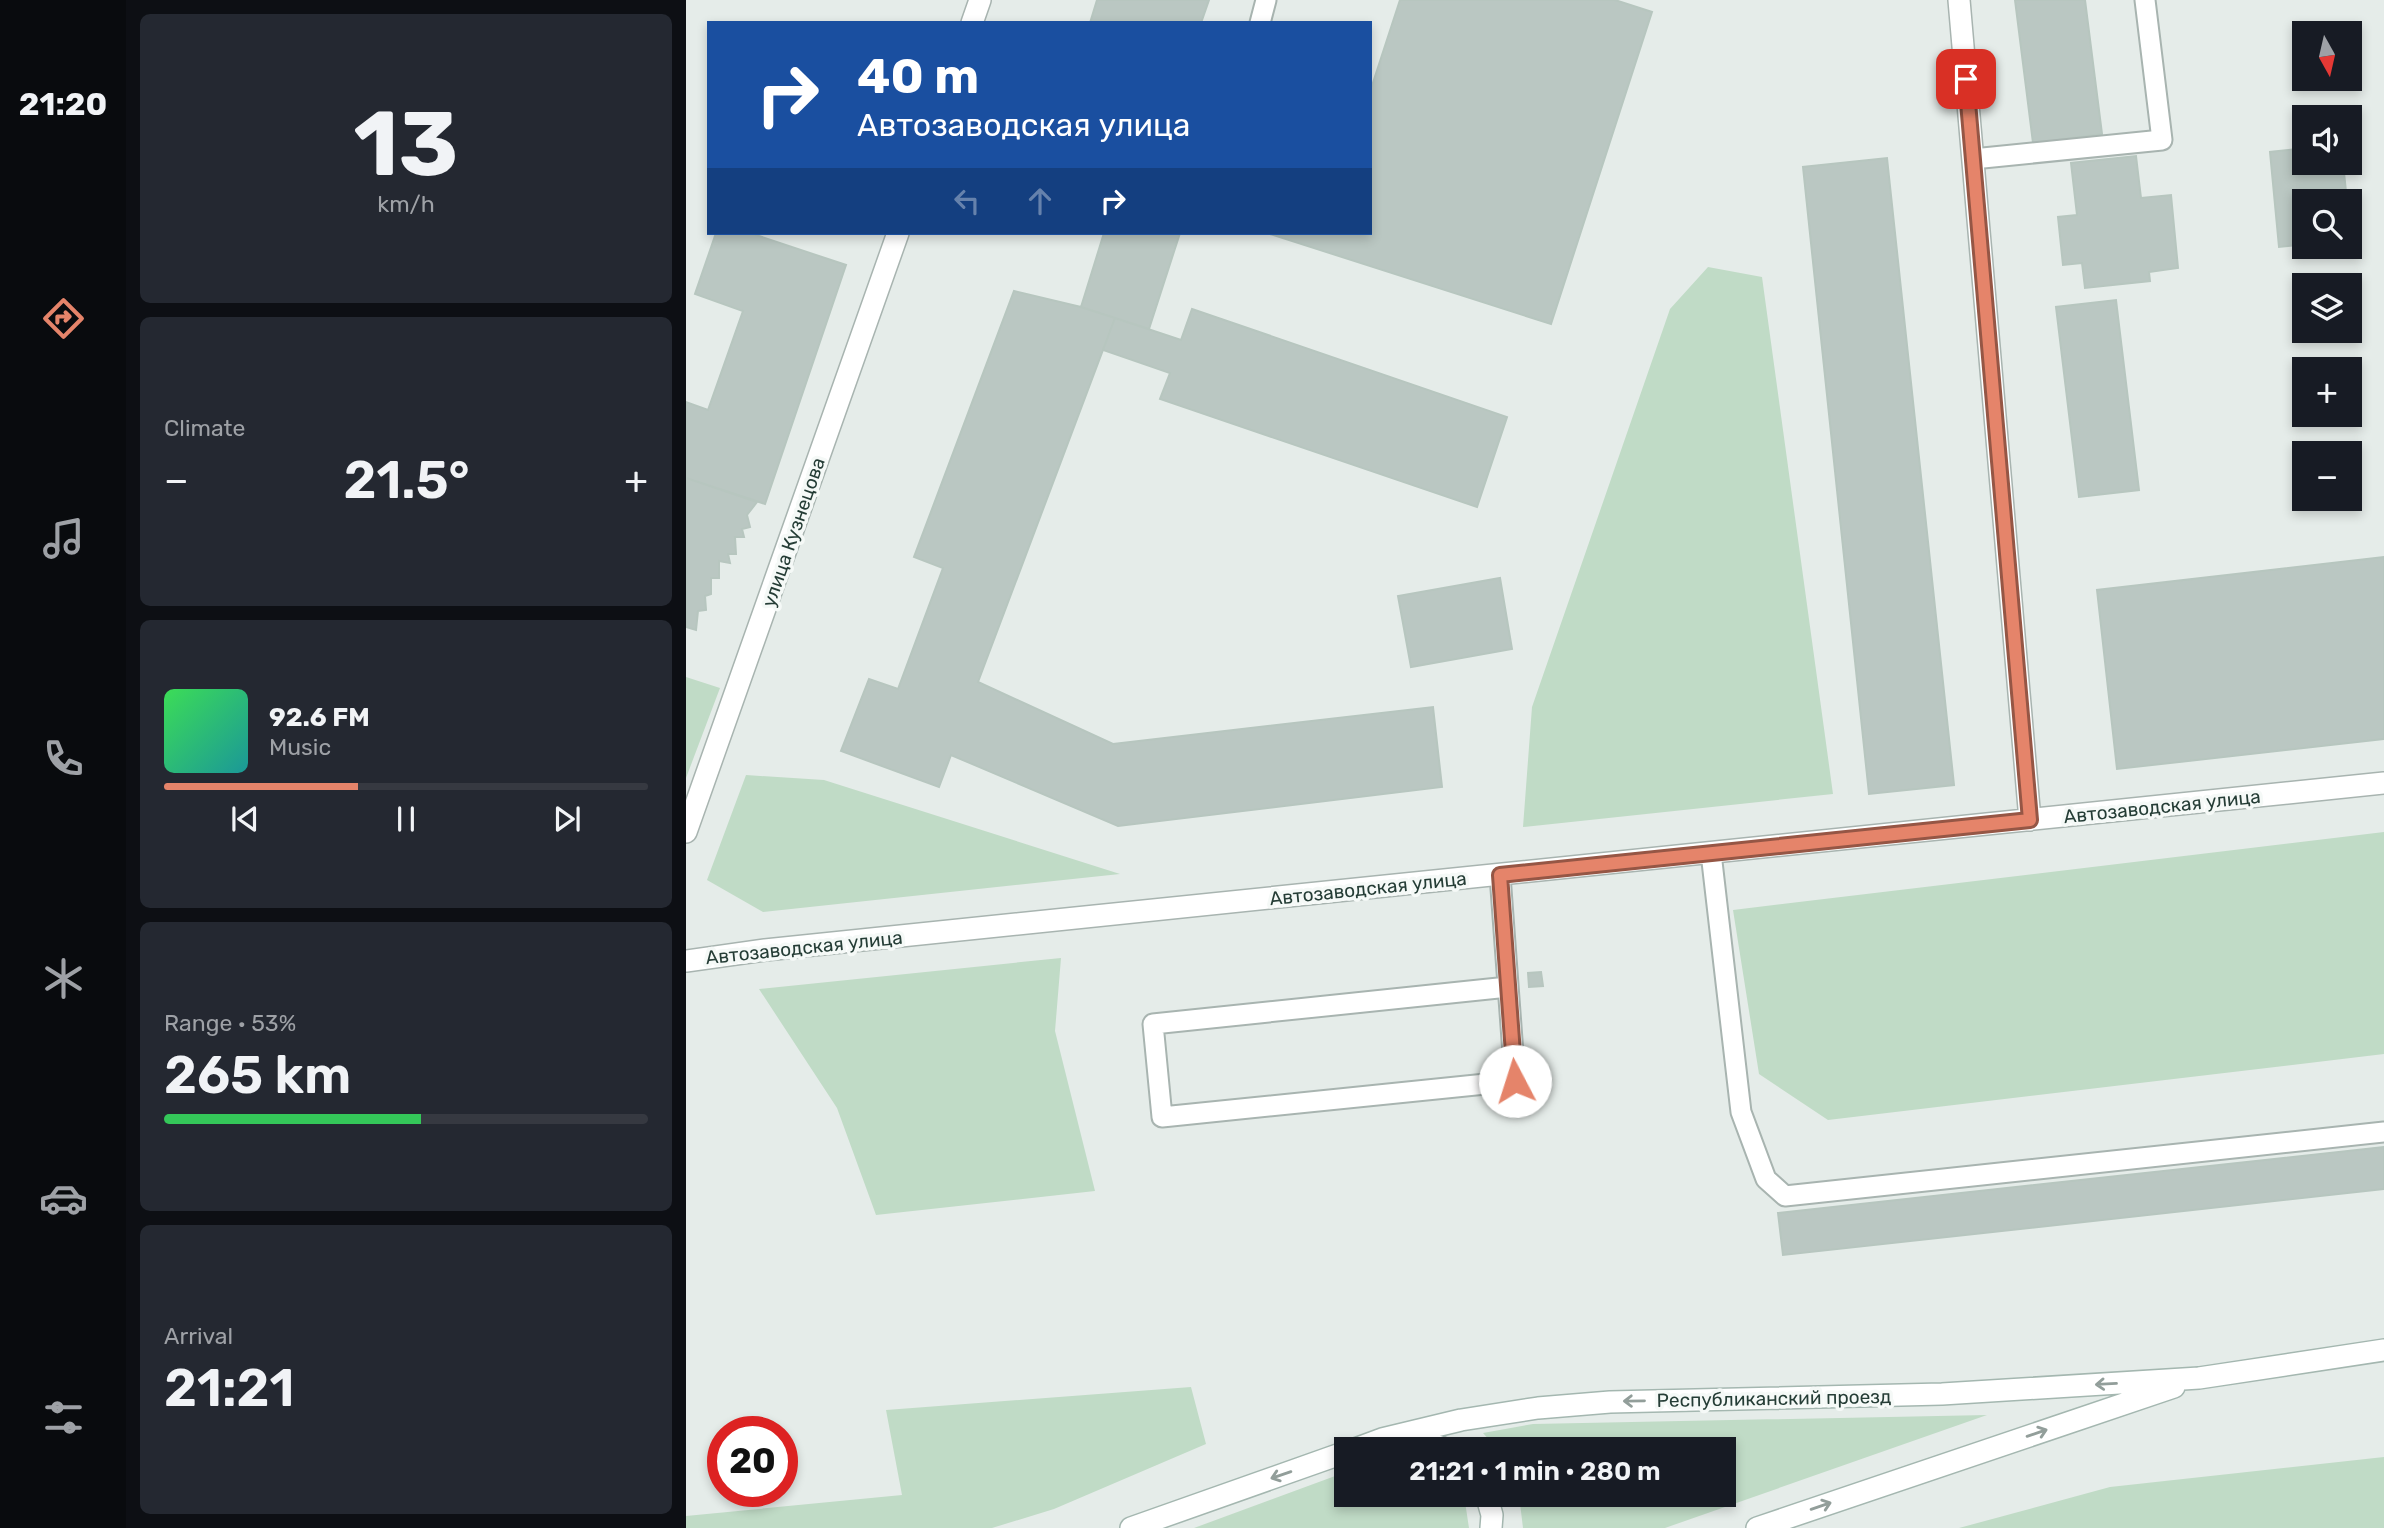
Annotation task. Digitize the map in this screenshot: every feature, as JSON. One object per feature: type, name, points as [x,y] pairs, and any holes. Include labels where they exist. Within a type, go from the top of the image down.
[{"type":"street","points":[[973,21],[980,0]]},
{"type":"street","points":[[1959,0],[2030,820]]},
{"type":"street","name":"улица Кузнецова","points":[[686,832],[897,235]]},
{"type":"street","name":"Автозаводская улица","points":[[686,961],[765,950],[2384,783]]},
{"type":"street","name":"Республиканский проезд","points":[[1390,1437],[1461,1420],[1538,1408],[1610,1402],[1942,1394],[2199,1378],[2384,1350]]},
{"type":"street","name":"Республиканский проезд","points":[[1757,1528],[2199,1378]]},
{"type":"street","points":[[1131,1528],[1334,1456]]},
{"type":"street","points":[[1490,1507],[1491,1528]]},
{"type":"lane","points":[[1261,21],[1266,0]]},
{"type":"lane","points":[[1973,159],[2162,140],[2145,0]]},
{"type":"lane","points":[[1711,853],[1741,1112],[1766,1179],[1785,1196],[2384,1132]]},
{"type":"lane","points":[[1500,875],[1515,1081],[1162,1117],[1153,1024],[1508,987]]},
{"type":"green space","points":[[1708,267],[1762,277],[1833,794],[1523,827],[1532,707],[1670,309]]},
{"type":"green space","points":[[686,677],[720,688],[686,778]]},
{"type":"green space","points":[[746,775],[824,780],[1120,874],[763,912],[707,880]]},
{"type":"green space","points":[[2384,832],[2384,1054],[1828,1120],[1759,1074],[1733,910]]},
{"type":"green space","points":[[1061,958],[1055,1031],[1095,1191],[876,1215],[837,1108],[759,989]]},
{"type":"green space","points":[[1191,1387],[1206,1444],[1054,1509],[992,1528],[686,1528],[686,1516],[902,1495],[886,1410]]},
{"type":"green space","points":[[1987,1415],[1736,1503],[1736,1437],[1486,1437],[1483,1433],[1533,1424]]},
{"type":"green space","points":[[2384,1457],[2384,1528],[1959,1528],[2110,1487]]},
{"type":"green space","points":[[1334,1476],[1334,1507],[1466,1507],[1469,1528],[1194,1528]]},
{"type":"green space","points":[[1520,1507],[1725,1507],[1665,1528],[1523,1528]]},
{"type":"building","points":[[1097,0],[1209,0],[1202,21],[1091,21]]},
{"type":"building","points":[[1400,0],[1615,0],[1652,12],[1551,324],[1273,235],[1372,235],[1372,86]]},
{"type":"building","points":[[2015,0],[2085,0],[2102,134],[2033,143]]},
{"type":"building","points":[[2292,149],[2292,175],[2344,175],[2346,189],[2292,189],[2292,246],[2279,247],[2270,152]]},
{"type":"building","points":[[2136,156],[2141,198],[2171,195],[2178,268],[2149,272],[2150,281],[2085,288],[2082,263],[2063,265],[2058,217],[2077,215],[2071,163]]},
{"type":"building","points":[[1887,158],[1954,785],[1869,794],[1803,167]]},
{"type":"building","points":[[715,235],[756,235],[846,265],[765,504],[686,478],[686,402],[708,410],[743,311],[695,294]]},
{"type":"building","points":[[1103,235],[1179,235],[1149,329],[1081,307]]},
{"type":"building","points":[[1014,291],[1115,318],[978,682],[1113,744],[1433,707],[1442,787],[1118,826],[951,755],[939,787],[841,751],[869,679],[898,689],[943,568],[914,557]]},
{"type":"building","points":[[2116,300],[2139,490],[2079,497],[2056,307]]},
{"type":"building","points":[[1192,309],[1507,417],[1477,507],[1160,399],[1170,373],[1103,350],[1115,318],[1181,340]]},
{"type":"building","points":[[686,478],[757,502],[747,515],[750,527],[742,529],[744,537],[735,537],[736,554],[728,554],[730,563],[719,561],[719,578],[711,578],[711,594],[705,596],[706,610],[698,611],[696,630],[686,627]]},
{"type":"building","points":[[2384,557],[2384,739],[2117,769],[2097,590]]},
{"type":"building","points":[[1500,578],[1512,649],[1411,667],[1398,596]]},
{"type":"building","points":[[1541,972],[1543,986],[1529,987],[1528,973]]},
{"type":"building","points":[[2384,1147],[2384,1189],[1783,1255],[1778,1213]]},
{"type":"route","points":[[1515,1081],[1500,875],[2030,820],[1966,79]]}]
